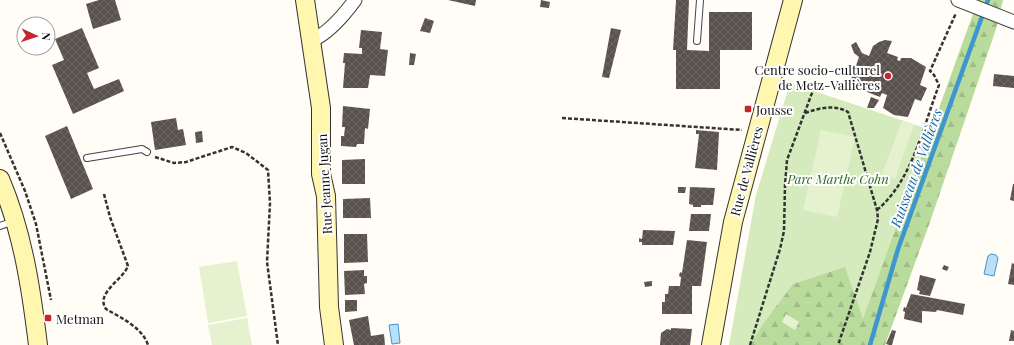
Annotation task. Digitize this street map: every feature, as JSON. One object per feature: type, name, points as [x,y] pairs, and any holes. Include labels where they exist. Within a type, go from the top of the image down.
[{"type":"main road","name":"Rue Jeanne Jugan","points":[[305,0],[321,108],[321,174],[326,196],[329,307],[334,345]]},
{"type":"main road","name":"Rue de Vallières","points":[[711,345],[733,222],[793,0]]},
{"type":"main road","points":[[0,179],[8,223],[28,273],[38,345]]},
{"type":"street","points":[[311,41],[321,36],[347,11],[355,0]]},
{"type":"street","points":[[964,2],[1014,22]]},
{"type":"lane","points":[[697,41],[700,0]]},
{"type":"lane","points":[[87,158],[142,149],[147,152]]},
{"type":"path","points":[[877,210],[895,192],[910,163],[939,85],[930,71],[964,2]]},
{"type":"path","points":[[750,345],[780,249],[784,231],[787,160],[793,140],[815,85]]},
{"type":"path","points":[[805,113],[832,107],[840,108],[848,112],[877,210],[878,219],[870,252],[838,345]]},
{"type":"path","points":[[562,118],[740,129],[756,134]]},
{"type":"path","points":[[147,152],[159,159],[174,163],[186,162],[232,147],[246,153],[268,170],[270,203],[267,262],[278,345]]},
{"type":"path","points":[[104,194],[110,217],[128,266],[126,272],[107,292],[103,299],[103,304],[106,309],[135,328],[145,337],[148,345]]},
{"type":"green space","points":[[978,0],[1003,0],[996,29],[930,222],[885,345],[750,345],[763,324],[793,284],[845,267],[863,319]]},
{"type":"green space","name":"Parc Marthe Cohn","points":[[790,83],[931,130],[860,345],[729,345],[756,195]]},
{"type":"green space","points":[[902,121],[914,125],[895,179],[882,174]]},
{"type":"green space","points":[[821,130],[855,137],[837,217],[803,210]]},
{"type":"green space","points":[[237,261],[247,316],[208,323],[199,267]]},
{"type":"green space","points":[[786,314],[799,322],[795,330],[782,322]]},
{"type":"green space","points":[[247,318],[252,345],[212,345],[208,325]]},
{"type":"water","points":[[991,254],[996,255],[998,258],[994,276],[984,274],[988,256]]},
{"type":"water","points":[[398,324],[400,343],[392,344],[389,325]]},
{"type":"building","points":[[99,0],[115,0],[121,20],[93,29],[86,4]]},
{"type":"building","points":[[448,0],[476,0],[475,6]]},
{"type":"building","points":[[541,0],[550,2],[549,8],[540,7]]},
{"type":"building","points":[[676,0],[689,0],[687,50],[709,51],[709,12],[752,12],[752,50],[720,50],[720,89],[676,89],[676,50],[673,50]]},
{"type":"building","points":[[425,18],[434,21],[430,33],[420,31]]},
{"type":"building","points":[[82,28],[99,68],[87,73],[94,89],[119,79],[124,91],[73,114],[52,65],[64,60],[56,39]]},
{"type":"building","points":[[611,28],[621,30],[609,78],[602,77]]},
{"type":"building","points":[[361,30],[382,32],[380,49],[388,50],[385,76],[370,75],[368,88],[343,88],[345,63],[343,63],[344,53],[362,54],[362,48],[359,48]]},
{"type":"building","name":"Centre socio-culturel de Metz-Vallières","points":[[885,40],[892,41],[887,53],[898,57],[897,60],[900,61],[901,58],[911,58],[926,67],[920,85],[927,88],[921,101],[915,99],[908,117],[894,115],[883,108],[887,95],[882,93],[880,97],[849,85],[859,57],[854,53],[851,45],[856,42],[862,53],[869,56],[873,46]]},
{"type":"building","points":[[410,53],[416,54],[414,65],[409,65]]},
{"type":"building","points":[[994,74],[1014,76],[1014,88],[993,86]]},
{"type":"building","points":[[871,97],[879,100],[874,108],[867,108]]},
{"type":"building","points":[[343,106],[370,109],[368,129],[365,128],[364,144],[357,144],[356,147],[341,146],[341,136],[344,136],[345,127],[342,127]]},
{"type":"building","points":[[176,118],[178,130],[183,129],[186,145],[155,150],[151,122]]},
{"type":"building","points":[[67,126],[93,189],[71,199],[45,136]]},
{"type":"building","points":[[696,130],[719,132],[717,170],[695,168],[699,134],[696,134]]},
{"type":"building","points":[[202,131],[203,142],[196,143],[195,132]]},
{"type":"building","points":[[365,159],[365,184],[342,184],[342,160]]},
{"type":"building","points":[[1014,184],[1014,201],[1010,200]]},
{"type":"building","points":[[678,187],[686,187],[685,193],[678,193]]},
{"type":"building","points":[[690,187],[715,188],[713,205],[693,207],[693,205],[689,204]]},
{"type":"building","points":[[370,198],[371,218],[343,218],[343,199]]},
{"type":"building","points":[[691,214],[711,214],[709,231],[689,231]]},
{"type":"building","points":[[643,230],[675,231],[673,245],[642,245],[642,242],[639,242],[639,238],[642,239]]},
{"type":"building","points":[[344,234],[367,234],[368,262],[344,263]]},
{"type":"building","points":[[687,240],[707,242],[701,286],[692,286],[692,314],[662,314],[662,302],[665,302],[665,294],[668,294],[669,286],[680,286],[681,277],[679,276],[680,272],[682,273]]},
{"type":"building","points":[[1012,263],[1014,264],[1014,285],[1008,284]]},
{"type":"building","points":[[944,265],[949,267],[947,271],[942,269]]},
{"type":"building","points":[[364,270],[364,276],[367,276],[367,283],[364,284],[365,294],[345,295],[344,271]]},
{"type":"building","points":[[920,275],[936,279],[930,296],[919,294],[920,291],[917,290]]},
{"type":"building","points":[[652,281],[652,286],[645,287],[644,282]]},
{"type":"building","points":[[911,294],[965,304],[963,315],[937,310],[936,312],[922,311],[922,323],[904,319],[904,307],[906,308]]},
{"type":"building","points":[[345,300],[357,300],[357,311],[345,312]]},
{"type":"building","points":[[368,316],[371,336],[384,334],[385,345],[354,345],[349,320]]},
{"type":"building","points":[[671,328],[692,329],[690,345],[660,345],[661,333],[667,329],[671,330]]},
{"type":"building","points":[[892,330],[896,331],[892,345],[889,345],[886,344]]},
{"type":"building","points":[[1011,330],[1014,331],[1014,341],[1009,341]]},
{"type":"waterway","name":"Ruisseau de Vallières","points":[[870,345],[898,249],[988,0]]},
{"type":"place","name":"Centre socio-culturel de Metz-Vallières","points":[[888,76]]},
{"type":"place","name":"Jousse","points":[[748,109]]},
{"type":"place","name":"Metman","points":[[48,318]]}]
